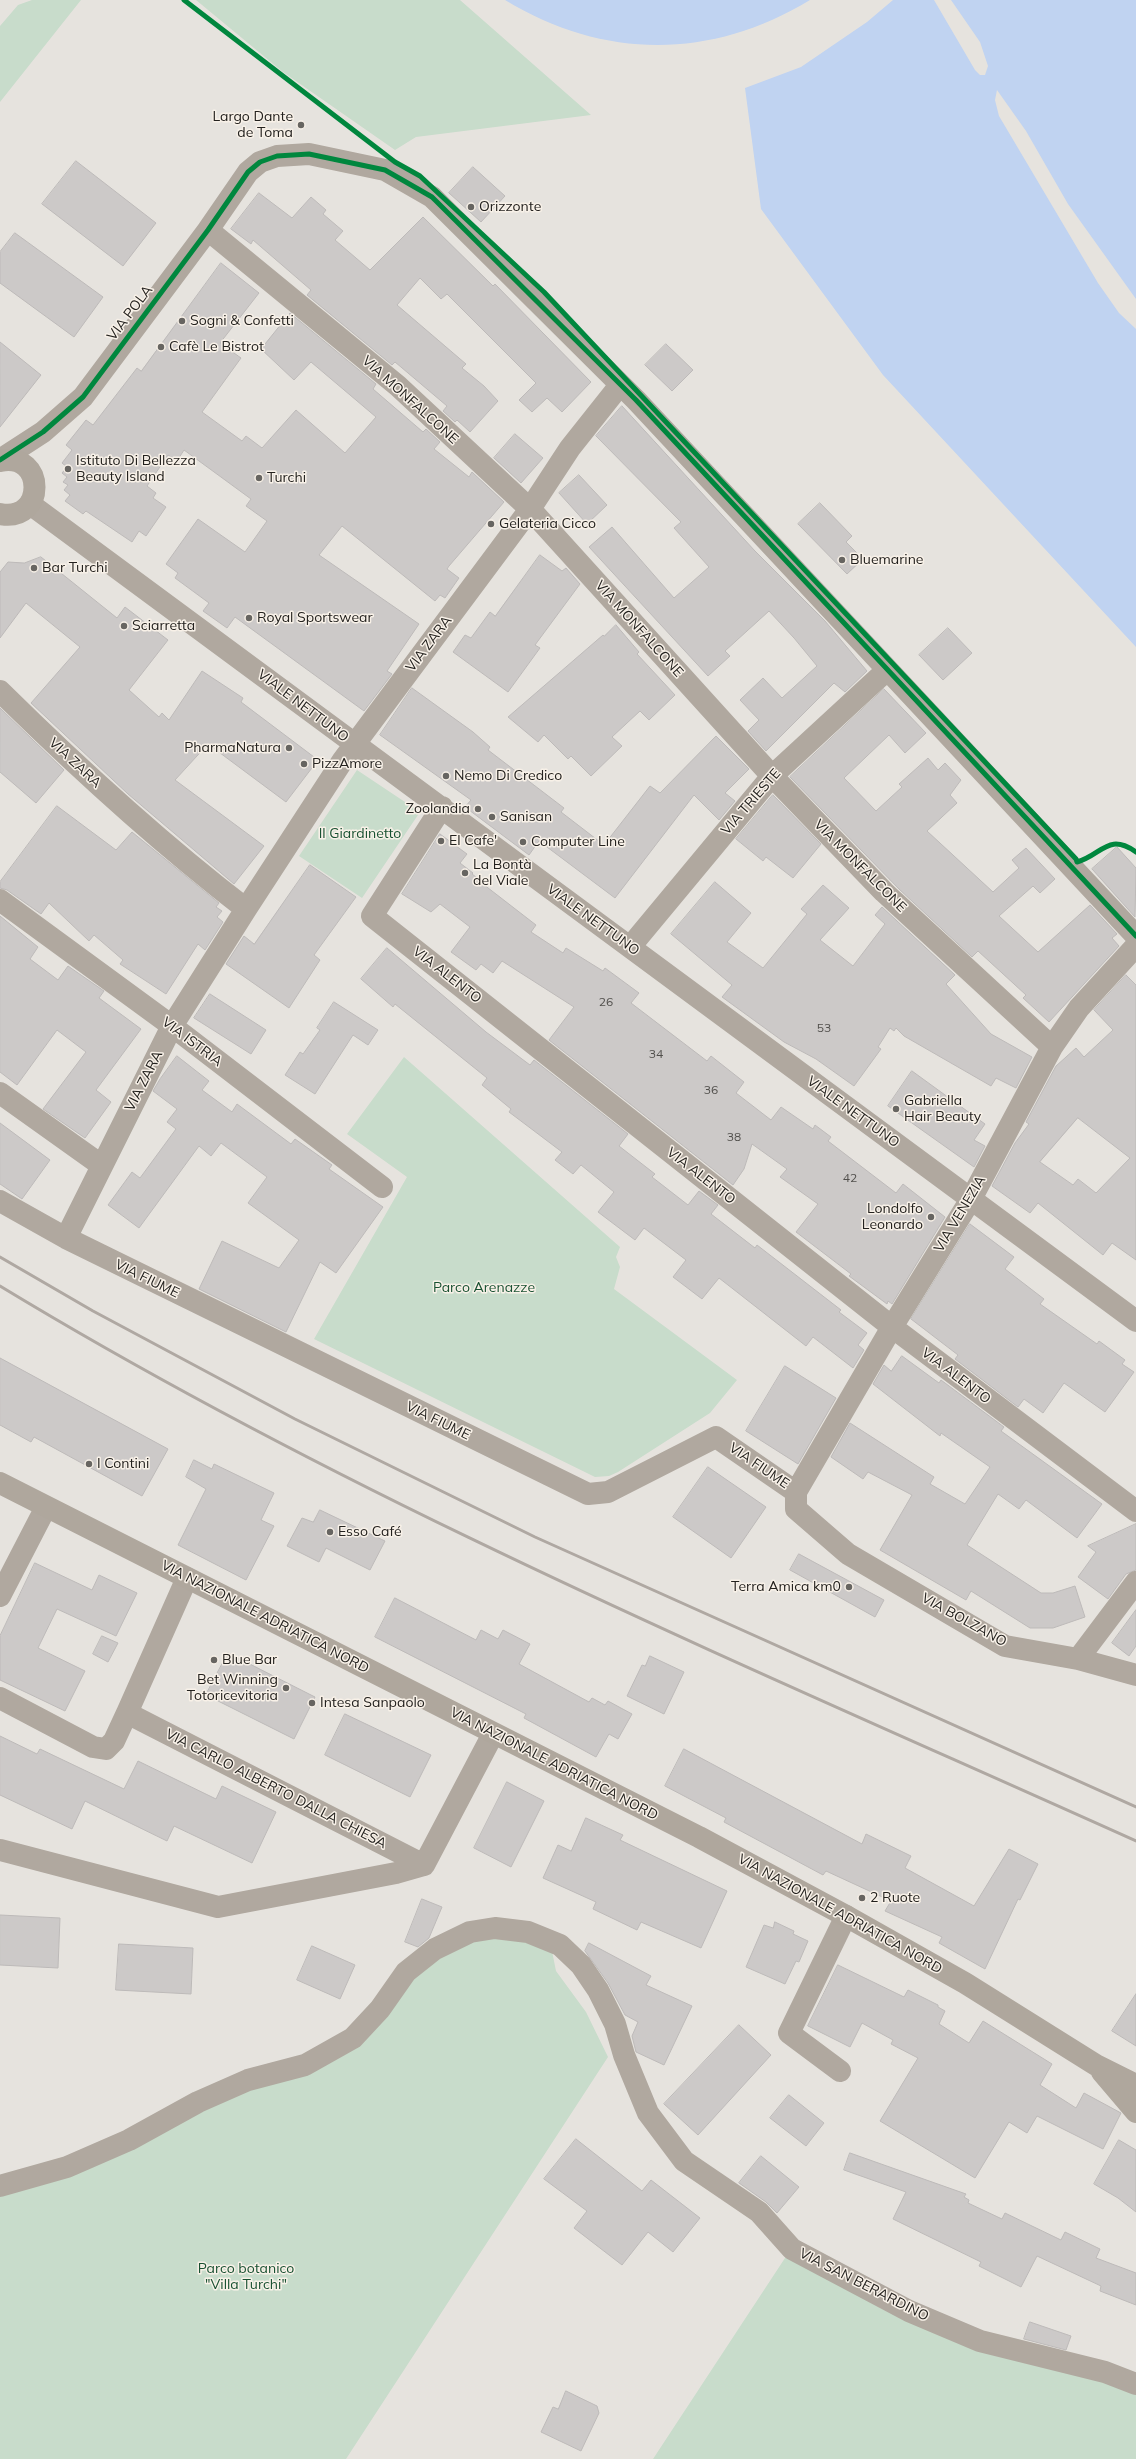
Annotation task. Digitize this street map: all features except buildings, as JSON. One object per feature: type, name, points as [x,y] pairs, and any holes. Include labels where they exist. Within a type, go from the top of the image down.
[{"type":"main road","points":[[0,460],[15,461],[30,470],[35,487],[30,504],[15,514],[0,514]]},
{"type":"main road","name":"VIA NAZIONALE ADRIATICA NORD","points":[[0,1483],[699,1837],[846,1916],[965,1983],[1096,2065],[1136,2085]]},
{"type":"main road","name":"VIA NAZIONALE ADRIATICA NORD","points":[[1096,2065],[1136,2112]]},
{"type":"street","name":"VIA POLA","points":[[0,460],[43,432],[83,397],[208,230],[248,172],[260,162],[277,156],[293,154],[324,156],[385,170],[432,197],[620,385]]},
{"type":"street","name":"VIA MONFALCONE","points":[[208,230],[398,386],[530,509],[772,776],[884,892],[1052,1047]]},
{"type":"street","name":"VIA ZARA","points":[[66,1238],[101,1165],[172,1026],[246,909],[354,745],[530,509],[570,448],[620,385]]},
{"type":"street","points":[[620,385],[1136,936]]},
{"type":"street","name":"VIALE NETTUNO","points":[[30,504],[354,745],[442,807],[1136,1322]]},
{"type":"street","name":"VIA TRIESTE","points":[[630,947],[772,776],[886,670]]},
{"type":"street","name":"VIA ZARA","points":[[0,691],[64,754],[184,861],[246,909]]},
{"type":"street","name":"VIA ALENTO","points":[[442,807],[372,916],[892,1327],[1136,1511]]},
{"type":"street","name":"VIA ISTRIA","points":[[0,900],[172,1026],[382,1187]]},
{"type":"street","name":"VIA VENEZIA","points":[[796,1492],[892,1327],[971,1199],[1052,1047],[1079,1008],[1136,946]]},
{"type":"street","points":[[0,1093],[101,1165]]},
{"type":"street","name":"VIA FIUME","points":[[0,1201],[66,1238],[588,1494],[608,1492],[716,1437],[796,1492],[796,1509],[848,1554]]},
{"type":"street","points":[[0,1596],[46,1507]]},
{"type":"street","name":"VIA BOLZANO","points":[[848,1554],[1005,1646],[1078,1659],[1136,1675]]},
{"type":"street","points":[[0,1698],[93,1747],[106,1749],[114,1741],[187,1578]]},
{"type":"street","points":[[1078,1659],[1136,1582]]},
{"type":"street","name":"VIA CARLO ALBERTO DALLA CHIESA","points":[[127,1713],[424,1865]]},
{"type":"street","points":[[424,1865],[493,1734]]},
{"type":"street","name":"VIA CARLO ALBERTO DALLA CHIESA","points":[[0,1850],[190,1899],[384,1861],[424,1865]]},
{"type":"street","points":[[840,2071],[789,2033],[846,1916]]},
{"type":"street","name":"VIA SAN BERARDINO","points":[[0,2186],[67,2167],[129,2140],[198,2102],[248,2080],[305,2065],[353,2038],[380,2009],[406,1972],[435,1949],[470,1932],[495,1928],[528,1932],[560,1945],[581,1965],[598,1990],[615,2024],[624,2055],[648,2113],[684,2161],[759,2212],[792,2249],[909,2311],[980,2341],[1105,2372],[1136,2384]]},
{"type":"green space","points":[[32,0],[81,0],[0,102],[0,26],[18,5]]},
{"type":"green space","points":[[196,0],[460,0],[591,115],[416,137],[395,150],[283,72]]},
{"type":"green space","name":"Il Giardinetto","points":[[357,770],[420,812],[362,898],[299,856]]},
{"type":"green space","name":"Parco Arenazze","points":[[404,1057],[620,1247],[616,1257],[620,1267],[614,1289],[737,1380],[710,1413],[618,1472],[609,1476],[595,1477],[314,1339],[407,1177],[347,1134]]},
{"type":"green space","name":"Parco botanico \"Villa Turchi\"","points":[[460,1930],[550,1941],[556,1971],[586,2012],[608,2057],[346,2459],[0,2459],[0,2177],[82,2155],[303,2059],[346,2037]]},
{"type":"green space","points":[[787,2255],[884,2310],[952,2338],[1088,2377],[1136,2394],[1136,2459],[653,2459]]},
{"type":"water","points":[[505,0],[810,0],[773,20],[734,34],[696,42],[658,45],[619,42],[580,34],[542,20]]},
{"type":"water","points":[[893,0],[1136,0],[1136,647],[883,375],[761,209],[745,88],[801,67],[867,22]]},
{"type":"pier","points":[[934,0],[951,0],[980,42],[988,66],[985,75],[980,75],[975,70]]},
{"type":"pier","points":[[997,90],[1026,131],[1068,204],[1136,299],[1136,329],[1119,313],[1098,283],[999,116],[995,100]]},
{"type":"railway","points":[[0,1257],[93,1311],[295,1419],[535,1537],[1136,1807]]},
{"type":"railway","points":[[0,1286],[137,1366],[276,1441],[417,1512],[559,1581],[703,1647],[1136,1841]]},
{"type":"cycle path","points":[[184,0],[395,162],[420,176],[544,292],[1076,859],[1077,862],[1086,859],[1105,847],[1112,845],[1118,844],[1126,846],[1136,852]]},
{"type":"cycle path","points":[[0,460],[43,432],[83,397],[208,230],[248,172],[260,162],[277,156],[309,154],[385,170],[432,197],[636,400],[1136,936]]},
{"type":"place","name":"Largo Dante de Toma","points":[[301,125]]},
{"type":"place","name":"Orizzonte","points":[[471,207]]},
{"type":"place","name":"Sogni & Confetti","points":[[182,321]]},
{"type":"place","name":"Cafè Le Bistrot","points":[[161,347]]},
{"type":"place","name":"Istituto Di Bellezza Beauty Island","points":[[68,469]]},
{"type":"place","name":"Turchi","points":[[259,478]]},
{"type":"place","name":"Gelateria Cicco","points":[[491,524]]},
{"type":"place","name":"Bluemarine","points":[[842,560]]},
{"type":"place","name":"Bar Turchi","points":[[34,568]]},
{"type":"place","name":"Royal Sportswear","points":[[249,618]]},
{"type":"place","name":"Sciarretta","points":[[124,626]]},
{"type":"place","name":"PharmaNatura","points":[[289,748]]},
{"type":"place","name":"PizzAmore","points":[[304,764]]},
{"type":"place","name":"Nemo Di Credico","points":[[446,776]]},
{"type":"place","name":"Zoolandia","points":[[478,809]]},
{"type":"place","name":"Sanisan","points":[[492,817]]},
{"type":"place","name":"El Cafe'","points":[[441,841]]},
{"type":"place","name":"Computer Line","points":[[523,842]]},
{"type":"place","name":"La Bontà del Viale","points":[[465,873]]},
{"type":"place","name":"Gabriella Hair Beauty","points":[[896,1109]]},
{"type":"place","name":"Londolfo Leonardo","points":[[931,1217]]},
{"type":"place","name":"I Contini","points":[[89,1464]]},
{"type":"place","name":"Esso Café","points":[[330,1532]]},
{"type":"place","name":"Terra Amica km0","points":[[849,1587]]},
{"type":"place","name":"Blue Bar","points":[[214,1660]]},
{"type":"place","name":"Bet Winning Totoricevitoria","points":[[286,1688]]},
{"type":"place","name":"Intesa Sanpaolo","points":[[312,1703]]},
{"type":"place","name":"2 Ruote","points":[[862,1898]]}]
